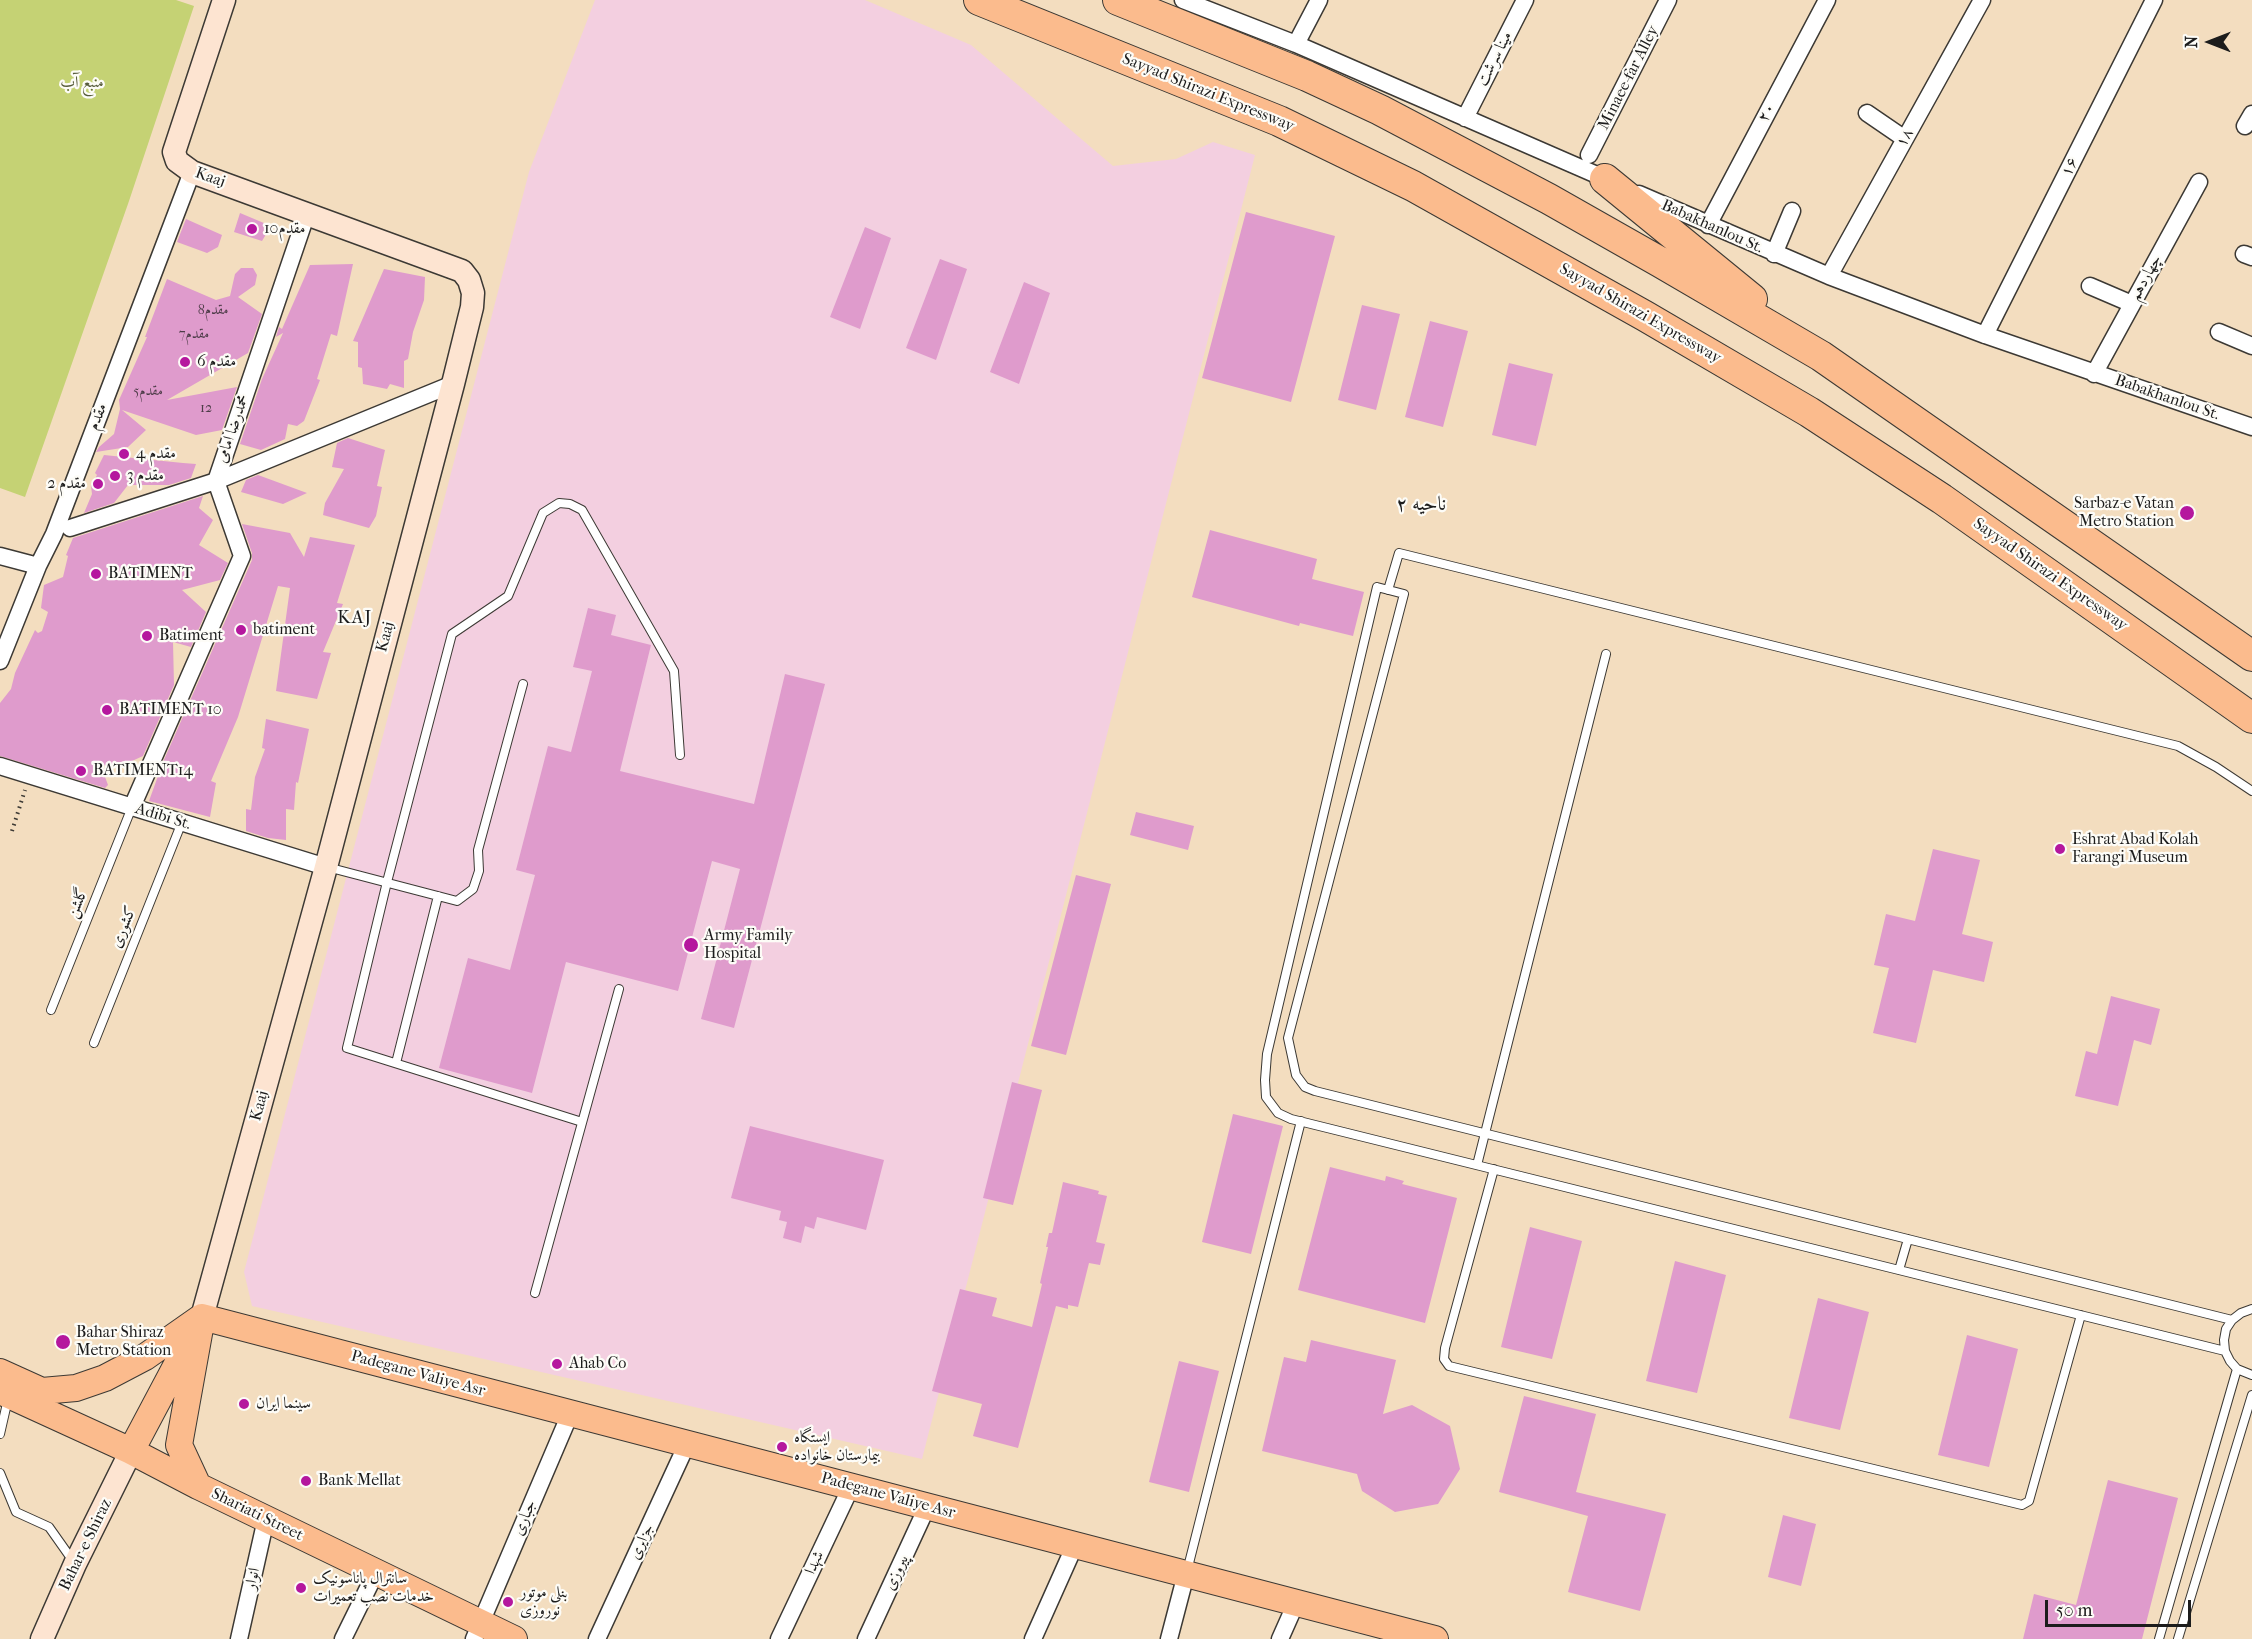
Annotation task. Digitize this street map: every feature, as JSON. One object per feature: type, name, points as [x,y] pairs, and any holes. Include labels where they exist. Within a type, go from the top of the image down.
[{"type":"highway","name":"Sayyad Shirazi Expressway","points":[[979,0],[1279,121],[1413,186],[1635,310],[1809,412],[1932,493],[2252,718]]},
{"type":"highway","points":[[1118,0],[1307,76],[1380,110],[1549,199],[1821,356],[2252,656]]},
{"type":"highway","points":[[1597,167],[1821,356]]},
{"type":"main road","name":"Kaaj","points":[[131,1451],[202,1317],[326,867],[453,384],[472,307],[473,293],[469,280],[462,271],[192,172],[177,161],[174,153],[224,0]]},
{"type":"main road","points":[[13,1391],[65,1390],[105,1378],[155,1351],[202,1317]]},
{"type":"main road","points":[[198,1486],[179,1445],[202,1317]]},
{"type":"main road","name":"Padegane Valiye Asr","points":[[202,1317],[1435,1639]]},
{"type":"main road","name":"Shariati Street","points":[[0,1372],[13,1391],[198,1486],[376,1572],[476,1631],[513,1639]]},
{"type":"main road","name":"Bahar-e Shiraz","points":[[42,1639],[75,1564],[131,1451]]},
{"type":"street","name":"Babakhanlou St.","points":[[1183,0],[1208,4],[1465,118],[1597,167],[1707,225],[1829,276],[2094,374],[2252,427]]},
{"type":"street","points":[[1296,44],[1319,0]]},
{"type":"street","name":"مینا سرشت","points":[[1465,118],[1525,0]]},
{"type":"street","name":"Minaee-far Alley","points":[[1597,167],[1668,0]]},
{"type":"street","name":"۲۰","points":[[1707,225],[1827,0]]},
{"type":"street","name":"۱۸","points":[[1829,276],[1982,0]]},
{"type":"street","name":"۱۶","points":[[1985,335],[2154,0]]},
{"type":"street","points":[[1867,113],[1905,139]]},
{"type":"street","name":"مقدم","points":[[0,661],[38,566],[54,534],[192,172]]},
{"type":"street","name":"چهاردهم","points":[[2094,374],[2199,182]]},
{"type":"street","points":[[1774,254],[1792,211]]},
{"type":"street","name":"محمدرضا امامی","points":[[132,807],[242,556],[216,481],[308,213]]},
{"type":"street","points":[[2090,286],[2132,304]]},
{"type":"street","points":[[2219,333],[2252,346]]},
{"type":"street","points":[[70,528],[216,481],[453,384]]},
{"type":"street","points":[[0,556],[38,566]]},
{"type":"street","name":"Adibi St.","points":[[0,766],[326,867]]},
{"type":"street","name":"جباری","points":[[476,1631],[570,1413]]},
{"type":"street","name":"جزایری","points":[[597,1639],[687,1444]]},
{"type":"street","name":"شهدا","points":[[779,1639],[850,1487]]},
{"type":"street","name":"پیروزی","points":[[866,1639],[927,1507]]},
{"type":"street","name":"انوار","points":[[239,1639],[267,1519]]},
{"type":"street","points":[[1033,1639],[1075,1545]]},
{"type":"street","points":[[343,1639],[376,1572]]},
{"type":"street","points":[[1169,1639],[1186,1574]]},
{"type":"street","points":[[1280,1639],[1296,1603]]},
{"type":"lane","points":[[582,1122],[347,1048],[387,882],[452,634],[508,596],[543,513],[558,503],[570,504],[582,510],[674,671],[680,755]]},
{"type":"lane","points":[[1388,590],[1399,553],[2178,746],[2216,767],[2252,791]]},
{"type":"lane","points":[[2225,1351],[1301,1121],[1278,1113],[1266,1097],[1267,1054],[1377,587],[1404,594],[1288,1038],[1296,1075],[1305,1087],[2232,1320]]},
{"type":"lane","points":[[1477,1165],[1606,654]]},
{"type":"lane","points":[[326,867],[457,901],[473,889],[479,871],[477,850],[523,684]]},
{"type":"lane","name":"گلشن","points":[[51,1010],[132,807]]},
{"type":"lane","name":"کشوری","points":[[94,1043],[182,822]]},
{"type":"lane","points":[[396,1063],[438,896]]},
{"type":"lane","points":[[535,1293],[619,989]]},
{"type":"lane","points":[[1186,1574],[1301,1121]]},
{"type":"lane","points":[[1494,1169],[1445,1348],[1444,1359],[1449,1366],[2022,1505],[2029,1501],[2081,1315]]},
{"type":"lane","points":[[1899,1270],[1908,1239]]},
{"type":"lane","points":[[2252,1309],[2232,1320],[2226,1329],[2224,1340],[2225,1351],[2230,1361],[2237,1369],[2252,1375]]},
{"type":"lane","points":[[2159,1639],[2237,1369]]},
{"type":"lane","points":[[0,1434],[13,1391]]},
{"type":"lane","points":[[2178,1639],[2252,1395]]},
{"type":"lane","points":[[0,1473],[16,1512],[49,1527],[75,1564]]},
{"type":"path","points":[[12,831],[30,775]]},
{"type":"shaded area","name":"Army Family Hospital","points":[[595,0],[865,0],[971,45],[1113,166],[1176,159],[1213,142],[1255,155],[922,1459],[252,1306],[244,1272],[529,172]]},
{"type":"green space","name":"منبع آب","points":[[0,0],[176,0],[194,6],[129,201],[25,497],[0,488]]},
{"type":"building","points":[[1246,212],[1335,236],[1291,402],[1202,378]]},
{"type":"building","name":"10مقدم","points":[[240,213],[271,226],[262,241],[234,232]]},
{"type":"building","points":[[186,219],[222,235],[218,247],[207,253],[177,242]]},
{"type":"building","points":[[865,227],[891,238],[860,329],[830,317]]},
{"type":"building","points":[[940,259],[967,269],[936,360],[906,348]]},
{"type":"building","points":[[353,264],[337,336],[331,334],[317,379],[320,380],[304,421],[297,426],[288,424],[285,439],[261,450],[240,444],[262,379],[283,333],[276,337],[279,327],[282,329],[310,265]]},
{"type":"building","points":[[241,268],[253,268],[257,275],[255,285],[238,297],[262,314],[248,353],[167,400],[237,387],[222,430],[196,435],[122,410],[146,430],[128,447],[96,452],[114,434],[120,409],[119,400],[147,337],[145,337],[167,279],[216,300],[230,296],[235,274]]},
{"type":"building","points":[[384,269],[425,277],[424,300],[413,332],[408,359],[404,361],[404,388],[390,384],[387,389],[363,384],[362,368],[358,367],[358,342],[353,341]]},
{"type":"building","points":[[1024,282],[1050,293],[1019,384],[990,372]]},
{"type":"building","points":[[1362,305],[1400,314],[1376,410],[1338,400]]},
{"type":"building","points":[[1430,321],[1468,331],[1443,427],[1405,417]]},
{"type":"building","points":[[1509,363],[1553,374],[1536,446],[1492,435]]},
{"type":"building","points":[[348,438],[385,450],[377,486],[382,487],[376,516],[369,528],[323,515],[325,503],[344,469],[332,467],[337,443]]},
{"type":"building","points":[[104,455],[196,464],[191,478],[169,485],[128,485],[114,503],[84,513],[92,494],[91,486],[97,475],[95,473]]},
{"type":"building","points":[[258,475],[307,493],[283,504],[241,492],[246,480]]},
{"type":"building","points":[[203,496],[199,508],[213,520],[199,545],[228,563],[220,580],[182,590],[206,612],[191,647],[173,642],[174,685],[143,756],[132,761],[101,766],[108,785],[105,788],[0,756],[0,703],[11,689],[15,673],[35,630],[38,633],[42,631],[48,612],[41,608],[44,585],[63,577],[68,556],[66,555],[73,538]]},
{"type":"building","points":[[242,524],[290,533],[304,557],[310,537],[355,545],[337,603],[343,604],[323,652],[331,653],[317,699],[276,691],[290,588],[278,586],[238,717],[211,781],[216,783],[210,817],[149,801],[163,762],[252,560],[252,553]]},
{"type":"building","points":[[1210,530],[1317,559],[1312,579],[1364,592],[1353,636],[1300,623],[1299,626],[1192,597]]},
{"type":"building","points":[[588,608],[616,615],[611,635],[651,645],[620,771],[754,804],[785,674],[825,684],[734,1028],[701,1019],[740,869],[712,861],[678,991],[566,962],[532,1093],[439,1068],[468,958],[510,970],[535,875],[516,870],[548,746],[571,752],[592,671],[573,667]]},
{"type":"building","points":[[266,719],[309,729],[298,783],[296,782],[294,810],[286,809],[286,840],[268,838],[246,831],[246,809],[251,810],[255,777],[265,749],[262,748]]},
{"type":"building","points":[[1136,812],[1194,826],[1188,850],[1130,835]]},
{"type":"building","points":[[1933,849],[1980,860],[1962,934],[1993,942],[1984,982],[1933,970],[1916,1043],[1873,1033],[1889,968],[1874,965],[1886,914],[1915,921]]},
{"type":"building","points":[[1076,875],[1111,884],[1066,1055],[1031,1046]]},
{"type":"building","points":[[2111,996],[2160,1009],[2151,1045],[2134,1040],[2118,1106],[2075,1096],[2086,1051],[2097,1054]]},
{"type":"building","points":[[1012,1082],[1042,1090],[1013,1205],[983,1198]]},
{"type":"building","points":[[1233,1114],[1283,1126],[1251,1254],[1202,1242]]},
{"type":"building","points":[[750,1126],[884,1160],[866,1230],[817,1217],[814,1229],[805,1226],[801,1243],[783,1238],[787,1222],[779,1220],[781,1211],[731,1198]]},
{"type":"building","points":[[1330,1167],[1385,1181],[1386,1176],[1404,1181],[1402,1184],[1457,1198],[1425,1323],[1298,1290]]},
{"type":"building","points":[[1063,1182],[1099,1191],[1098,1194],[1107,1196],[1096,1242],[1105,1244],[1100,1265],[1089,1263],[1078,1307],[1068,1305],[1068,1309],[1056,1306],[1018,1448],[973,1436],[982,1404],[932,1391],[960,1289],[997,1298],[992,1316],[1032,1327],[1042,1284],[1040,1283],[1048,1247],[1046,1247],[1049,1233],[1052,1233]]},
{"type":"building","points":[[1530,1227],[1582,1241],[1552,1359],[1501,1347]]},
{"type":"building","points":[[1675,1261],[1726,1275],[1697,1393],[1646,1381]]},
{"type":"building","points":[[1818,1298],[1869,1312],[1840,1430],[1789,1418]]},
{"type":"building","points":[[1967,1335],[2018,1349],[1989,1467],[1938,1455]]},
{"type":"building","points":[[1311,1340],[1396,1360],[1383,1414],[1412,1405],[1450,1426],[1460,1469],[1438,1504],[1395,1512],[1362,1491],[1357,1474],[1262,1451],[1284,1357],[1306,1362]]},
{"type":"building","points":[[1179,1361],[1219,1371],[1189,1492],[1149,1482]]},
{"type":"building","points":[[1524,1396],[1596,1414],[1576,1492],[1666,1514],[1640,1611],[1568,1592],[1588,1516],[1499,1492]]},
{"type":"building","points":[[2108,1480],[2178,1498],[2142,1639],[2023,1639],[2034,1594],[2076,1605]]},
{"type":"building","points":[[1783,1515],[1816,1524],[1801,1586],[1768,1577]]},
{"type":"place","name":"10مقدم","points":[[252,229]]},
{"type":"place","name":"6 مقدم","points":[[185,362]]},
{"type":"place","name":"4 مقدم","points":[[124,454]]},
{"type":"place","name":"3 مقدم","points":[[115,476]]},
{"type":"place","name":"مقدم 2","points":[[98,484]]},
{"type":"place","name":"Sarbaz-e Vatan Metro Station","points":[[2187,513]]},
{"type":"place","name":"BATIMENT","points":[[96,574]]},
{"type":"place","name":"batiment","points":[[241,630]]},
{"type":"place","name":"Batiment","points":[[147,636]]},
{"type":"place","name":"BATIMENT 10","points":[[107,710]]},
{"type":"place","name":"BATIMENT14","points":[[81,771]]},
{"type":"place","name":"Eshrat Abad Kolah Farangi Museum","points":[[2060,849]]},
{"type":"place","name":"Army Family Hospital","points":[[691,945]]},
{"type":"place","name":"Bahar Shiraz Metro Station","points":[[63,1342]]},
{"type":"place","name":"Ahab Co","points":[[557,1364]]},
{"type":"place","name":"سینما ایران","points":[[244,1404]]},
{"type":"place","name":"ایستگاه بیمارستان خانواده","points":[[782,1447]]},
{"type":"place","name":"Bank Mellat","points":[[306,1481]]},
{"type":"place","name":"سانترال پاناسونیک خدمات نصب تعمیرات","points":[[301,1588]]},
{"type":"place","name":"بنلی موتور نوروزی","points":[[508,1602]]},
{"type":"district","name":"ناحیه ۲","points":[[1421,505]]},
{"type":"district","name":"KAJ","points":[[355,619]]}]
